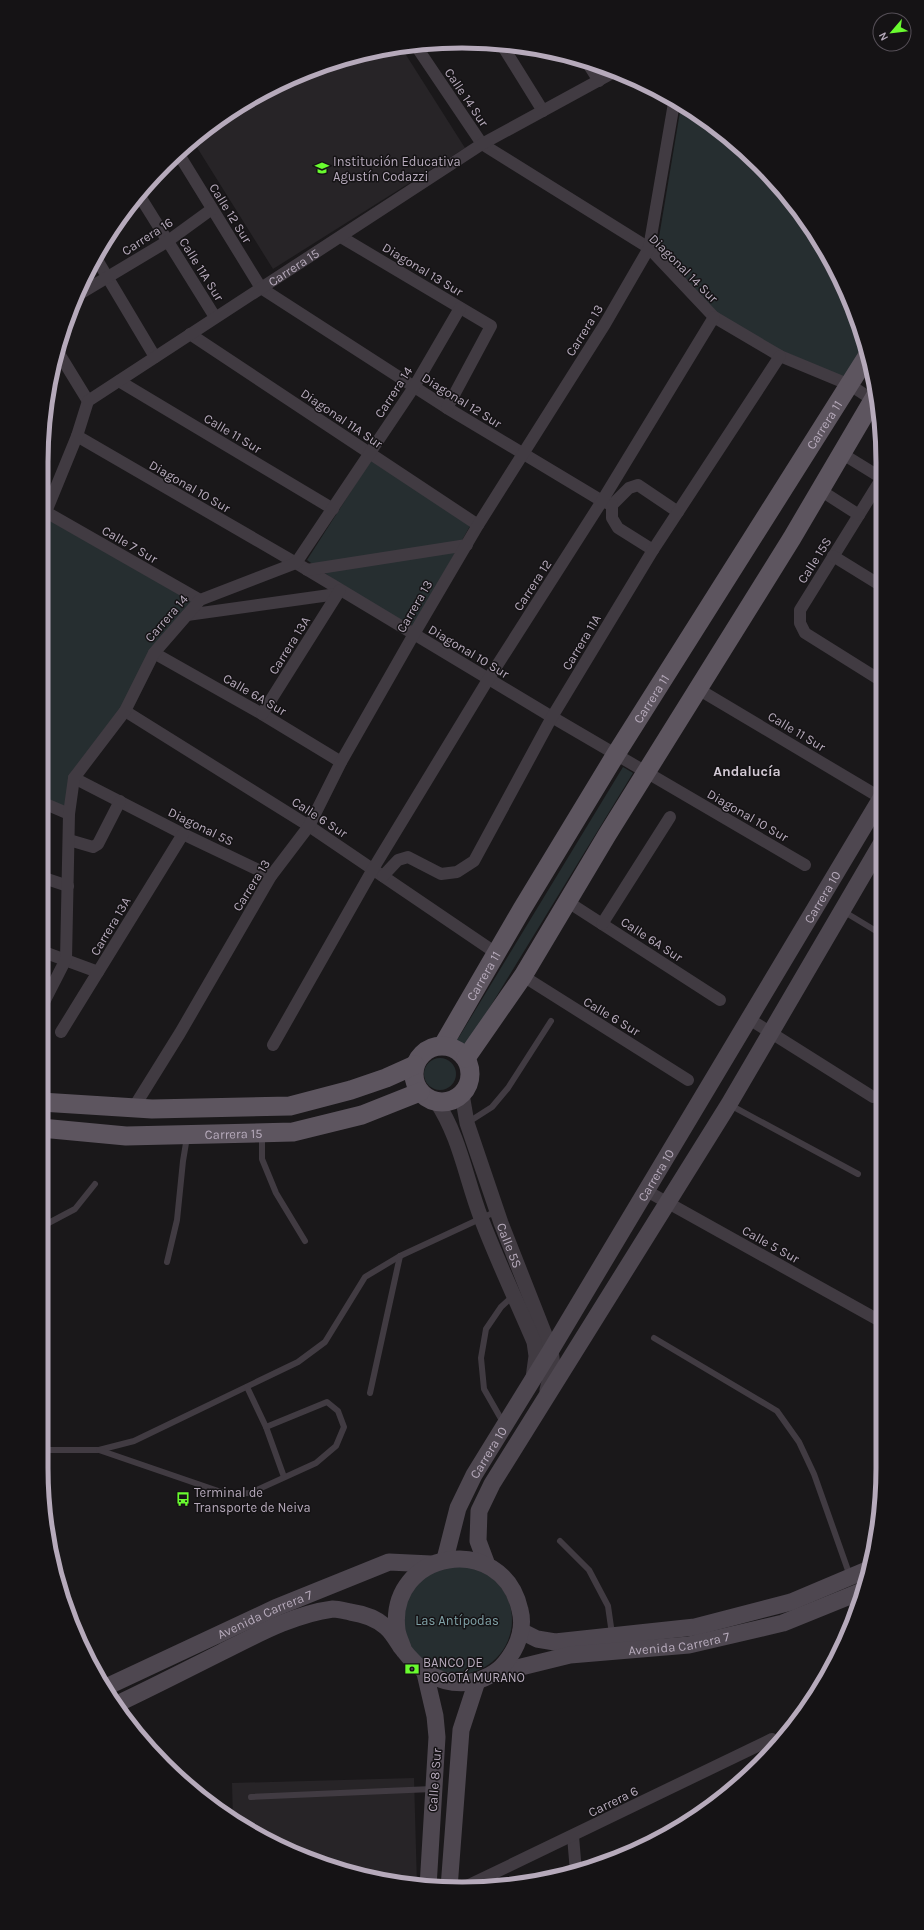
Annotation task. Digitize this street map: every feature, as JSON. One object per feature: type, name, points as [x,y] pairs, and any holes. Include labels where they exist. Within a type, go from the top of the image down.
[{"type":"main road","name":"Carrera 11","points":[[443,1045],[496,953],[616,754],[864,362]]},
{"type":"main road","points":[[466,1058],[523,976],[820,490],[871,403]]},
{"type":"main road","name":"Carrera 10","points":[[438,1562],[458,1508],[474,1475],[504,1424],[533,1380],[645,1190],[876,806]]},
{"type":"main road","name":"Carrera 10","points":[[487,1565],[478,1541],[479,1510],[492,1484],[546,1395],[729,1104],[876,852]]},
{"type":"main road","points":[[443,1045],[456,1049],[466,1058],[470,1067],[470,1077],[462,1094],[453,1100],[436,1102],[427,1098],[420,1092],[415,1084],[413,1074],[414,1065],[418,1057],[425,1050],[433,1046],[443,1045]]},
{"type":"main road","name":"Carrera 15","points":[[48,1102],[152,1109],[290,1106],[351,1090],[414,1065]]},
{"type":"main road","name":"Carrera 15","points":[[48,1129],[126,1136],[262,1134],[293,1132],[362,1115],[420,1092]]},
{"type":"main road","points":[[472,1559],[487,1565],[503,1576],[515,1592],[521,1611],[521,1631],[512,1653],[503,1665],[484,1678],[459,1683],[441,1681],[425,1673],[413,1663],[404,1651],[397,1632],[397,1611],[403,1592],[415,1576],[438,1562],[472,1559]]},
{"type":"main road","name":"Avenida Carrera 7","points":[[110,1685],[275,1608],[389,1562],[438,1562]]},
{"type":"main road","name":"Avenida Carrera 7","points":[[521,1631],[537,1640],[555,1642],[694,1627],[791,1602],[863,1572]]},
{"type":"main road","name":"Avenida Carrera 7","points":[[484,1678],[570,1655],[696,1643],[783,1623],[856,1593]]},
{"type":"main road","name":"Avenida Carrera 7","points":[[121,1702],[268,1629],[334,1609],[366,1614],[387,1627],[404,1651]]},
{"type":"main road","name":"Calle 8 Sur","points":[[425,1673],[435,1716],[437,1737],[428,1880]]},
{"type":"main road","name":"Calle 8 Sur","points":[[450,1882],[462,1730],[484,1678]]},
{"type":"street","name":"Calle 14 Sur","points":[[419,51],[482,144]]},
{"type":"street","points":[[506,51],[543,111]]},
{"type":"street","points":[[591,69],[599,81]]},
{"type":"street","name":"Carrera 15","points":[[88,400],[482,144],[609,75]]},
{"type":"street","name":"Carrera 13","points":[[134,1107],[180,1033],[271,876],[309,826],[341,762],[478,525],[605,324],[649,248],[673,106]]},
{"type":"street","name":"Diagonal 14 Sur","points":[[482,144],[649,248],[714,317],[780,356],[870,395]]},
{"type":"street","name":"Calle 12 Sur","points":[[181,158],[261,288]]},
{"type":"street","name":"Calle 11A Sur","points":[[142,200],[215,317]]},
{"type":"street","name":"Carrera 16","points":[[86,290],[168,241],[212,209]]},
{"type":"street","name":"Diagonal 13 Sur","points":[[341,237],[491,326],[447,408]]},
{"type":"street","points":[[99,263],[155,357]]},
{"type":"street","name":"Diagonal 12 Sur","points":[[261,288],[447,408],[607,503]]},
{"type":"street","name":"Carrera 14","points":[[48,994],[66,959],[69,814],[74,778],[125,711],[154,652],[200,600],[296,563],[414,387],[460,308]]},
{"type":"street","name":"Carrera 12","points":[[378,872],[489,678],[607,503],[714,317]]},
{"type":"street","name":"Diagonal 11A Sur","points":[[190,334],[478,525]]},
{"type":"street","name":"Carrera 11A","points":[[378,872],[398,860],[408,857],[441,874],[458,872],[474,861],[552,717],[653,550],[780,356]]},
{"type":"street","points":[[48,507],[77,436],[88,400],[61,357]]},
{"type":"street","name":"Calle 11 Sur","points":[[119,381],[332,509]]},
{"type":"street","name":"Diagonal 10 Sur","points":[[77,436],[296,563],[339,592],[414,634],[552,717],[805,865]]},
{"type":"street","points":[[841,453],[876,474]]},
{"type":"street","points":[[653,550],[618,528],[612,518],[607,503],[629,488],[638,485],[678,512]]},
{"type":"street","name":"Calle 15S","points":[[876,487],[800,610],[800,623],[805,633],[876,677]]},
{"type":"street","points":[[820,490],[859,515]]},
{"type":"street","name":"Calle 7 Sur","points":[[48,513],[200,600]]},
{"type":"street","points":[[307,570],[467,545]]},
{"type":"street","points":[[833,556],[876,583]]},
{"type":"street","points":[[187,615],[339,592]]},
{"type":"street","name":"Carrera 13A","points":[[262,714],[339,592]]},
{"type":"street","name":"Calle 6A Sur","points":[[154,652],[262,714],[341,762]]},
{"type":"street","name":"Calle 11 Sur","points":[[698,689],[876,795]]},
{"type":"street","name":"Calle 6 Sur","points":[[125,711],[309,826],[496,953]]},
{"type":"street","points":[[69,840],[93,847],[98,844],[120,801],[74,778]]},
{"type":"street","name":"Diagonal 5S","points":[[120,801],[183,834],[271,876]]},
{"type":"street","points":[[48,805],[69,814]]},
{"type":"street","points":[[602,924],[670,817]]},
{"type":"street","name":"Carrera 13A","points":[[61,1032],[183,834]]},
{"type":"street","points":[[273,1045],[378,872]]},
{"type":"street","points":[[48,879],[68,886]]},
{"type":"street","name":"Calle 6A Sur","points":[[568,902],[720,1000]]},
{"type":"street","points":[[48,953],[98,972]]},
{"type":"street","name":"Calle 6 Sur","points":[[523,976],[688,1080]]},
{"type":"street","points":[[749,1019],[874,1097]]},
{"type":"street","name":"Calle 5S","points":[[462,1094],[467,1124],[497,1211],[551,1350],[553,1366],[552,1377],[546,1395]]},
{"type":"street","name":"Calle 5S","points":[[436,1102],[445,1115],[456,1139],[481,1218],[534,1342],[536,1356],[533,1380]]},
{"type":"street","name":"Calle 5 Sur","points":[[645,1190],[876,1319]]},
{"type":"street","name":"Carrera 6","points":[[477,1881],[772,1740]]},
{"type":"street","points":[[573,1836],[576,1866]]},
{"type":"lane","points":[[841,910],[876,931]]},
{"type":"lane","points":[[467,1124],[492,1106],[508,1088],[551,1021]]},
{"type":"lane","points":[[729,1104],[858,1174]]},
{"type":"lane","points":[[262,1134],[262,1158],[276,1193],[305,1241]]},
{"type":"lane","points":[[167,1262],[177,1220],[183,1161],[188,1135]]},
{"type":"lane","points":[[48,1224],[75,1209],[95,1184]]},
{"type":"lane","points":[[48,1450],[98,1450],[134,1441],[298,1362],[325,1342],[365,1276],[400,1256],[497,1211]]},
{"type":"lane","points":[[370,1393],[400,1256]]},
{"type":"lane","points":[[504,1424],[484,1389],[481,1358],[486,1329],[501,1307],[514,1295]]},
{"type":"lane","points":[[654,1338],[777,1411],[799,1442],[814,1474],[850,1577]]},
{"type":"lane","points":[[247,1387],[266,1427],[284,1477]]},
{"type":"lane","points":[[98,1450],[228,1494],[250,1493],[316,1462],[336,1446],[344,1427],[338,1411],[327,1402],[266,1427]]},
{"type":"lane","points":[[560,1541],[590,1570],[608,1606],[612,1636]]},
{"type":"lane","points":[[251,1798],[434,1789]]},
{"type":"shaded area","name":"Institución Educativa Agustín Codazzi","points":[[404,53],[465,148],[273,269],[196,145],[232,118],[255,103],[279,91],[329,70],[355,62]]},
{"type":"shaded area","points":[[414,1778],[417,1879],[381,1874],[329,1860],[255,1827],[233,1813],[232,1783]]},
{"type":"green space","points":[[680,110],[714,134],[755,169],[790,210],[821,255],[833,279],[854,329],[861,353],[846,378],[780,350],[717,313],[656,255]]},
{"type":"green space","points":[[371,460],[470,526],[413,628],[347,589],[307,560]]},
{"type":"green space","points":[[48,513],[200,600],[154,653],[125,711],[74,778],[69,814],[48,805]]},
{"type":"green space","points":[[623,767],[633,773],[468,1043],[464,1046],[455,1041],[459,1037]]},
{"type":"green space","points":[[440,1058],[449,1061],[453,1065],[456,1074],[453,1083],[449,1087],[440,1090],[431,1087],[427,1083],[424,1074],[427,1065],[431,1061]]},
{"type":"green space","name":"Las Antípodas","points":[[458,1566],[479,1570],[496,1582],[508,1599],[512,1620],[508,1641],[496,1658],[479,1670],[458,1674],[437,1670],[420,1658],[408,1641],[404,1620],[408,1599],[420,1582],[437,1570]]},
{"type":"place","name":"Institución Educativa Agustín Codazzi","points":[[322,168]]},
{"type":"place","name":"Terminal de Transporte de Neiva","points":[[183,1499]]},
{"type":"place","name":"BANCO DE BOGOTÁ MURANO","points":[[412,1669]]},
{"type":"district","name":"Andalucía","points":[[747,771]]}]
